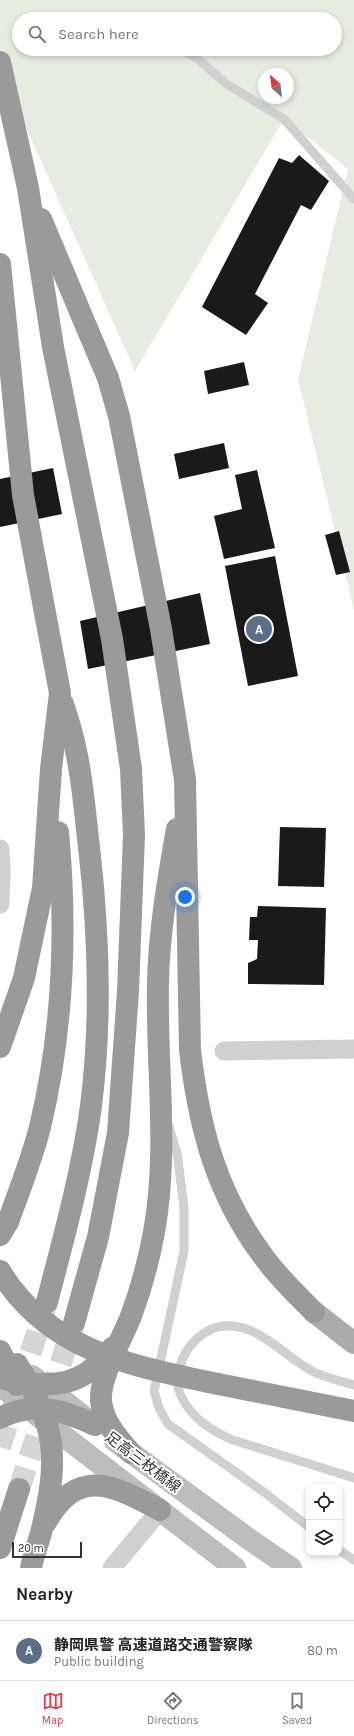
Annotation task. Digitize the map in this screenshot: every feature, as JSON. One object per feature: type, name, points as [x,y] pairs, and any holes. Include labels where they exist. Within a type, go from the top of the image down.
[{"type":"highway","points":[[0,62],[28,188],[53,347],[112,639],[131,769],[134,835],[128,990],[118,1133],[98,1237],[74,1323]]},
{"type":"highway","points":[[28,188],[108,378],[119,416],[161,629],[185,780],[190,1050],[195,1094],[204,1135],[215,1169],[230,1202],[247,1231],[263,1256],[276,1272],[314,1312]]},
{"type":"highway","points":[[0,276],[23,495],[60,693],[76,749],[80,773],[92,876],[99,974],[97,1034],[91,1106],[72,1208],[47,1302]]},
{"type":"highway","points":[[0,1047],[24,978],[43,888],[51,769],[60,693]]},
{"type":"highway","points":[[0,1242],[40,1128],[56,1036],[60,981],[62,916],[61,868],[51,769]]},
{"type":"highway","points":[[131,1453],[112,1430],[104,1415],[101,1400],[102,1384],[131,1316],[145,1274],[159,1198],[162,1152],[158,983],[160,933],[185,780]]},
{"type":"highway","points":[[0,1271],[20,1299],[36,1315],[53,1329],[98,1353],[148,1369],[350,1412]]},
{"type":"highway","points":[[13,1372],[60,1383],[72,1380],[87,1373],[98,1364],[112,1347],[131,1316]]},
{"type":"highway","points":[[13,1372],[40,1414],[53,1462],[51,1483],[41,1532],[31,1568]]},
{"type":"highway","points":[[0,1418],[59,1411],[76,1416],[95,1426]]},
{"type":"highway","points":[[41,1532],[60,1502],[71,1492],[84,1486],[96,1485],[110,1487],[126,1492],[160,1510]]},
{"type":"highway","points":[[0,1548],[19,1489]]},
{"type":"main road","points":[[314,1312],[354,1343]]},
{"type":"main road","name":"足高三枚橋線","points":[[13,1372],[40,1414],[235,1568]]},
{"type":"main road","name":"足高三枚橋線","points":[[13,1372],[95,1426],[239,1533],[291,1568]]},
{"type":"street","points":[[0,849],[0,904]]},
{"type":"street","points":[[224,1051],[354,1049]]},
{"type":"street","points":[[112,1568],[160,1510]]},
{"type":"lane","points":[[193,56],[225,83],[284,119],[354,199]]},
{"type":"lane","points":[[160,1097],[177,1154],[184,1208],[184,1251],[154,1391],[159,1408],[168,1424],[265,1493],[306,1525]]},
{"type":"lane","points":[[354,1385],[314,1372],[268,1340],[250,1330],[232,1326],[217,1327],[201,1335],[187,1350],[179,1366],[177,1386],[185,1403],[196,1418],[212,1430],[230,1439],[354,1478]]},
{"type":"lane","points":[[342,1552],[354,1560]]},
{"type":"shaded area","points":[[0,0],[354,0],[354,610],[298,379],[348,169],[284,119],[135,371],[4,78],[0,51]]},
{"type":"building","points":[[299,155],[329,181],[311,210],[301,205],[255,294],[268,303],[246,335],[202,307],[279,158],[292,163]]},
{"type":"building","points":[[244,362],[249,385],[208,394],[204,371]]},
{"type":"building","points":[[224,443],[229,468],[179,479],[174,454]]},
{"type":"building","points":[[53,468],[62,514],[0,527],[0,479]]},
{"type":"building","points":[[257,470],[275,548],[224,559],[214,516],[242,509],[235,475]]},
{"type":"building","points":[[339,531],[350,572],[336,575],[325,535]]},
{"type":"building","points":[[275,556],[298,676],[248,686],[225,566]]},
{"type":"building","points":[[200,593],[210,644],[88,669],[80,621]]},
{"type":"building","points":[[280,827],[326,828],[324,887],[278,886]]},
{"type":"building","points":[[258,906],[326,908],[324,985],[248,984],[248,963],[257,959],[258,940],[249,940],[250,917],[257,917]]},
{"type":"tunnel","points":[[0,1447],[47,1302]]},
{"type":"tunnel","points":[[19,1489],[74,1323]]},
{"type":"place","name":"静岡県警 高速道路交通警察隊","points":[[259,629]]}]
